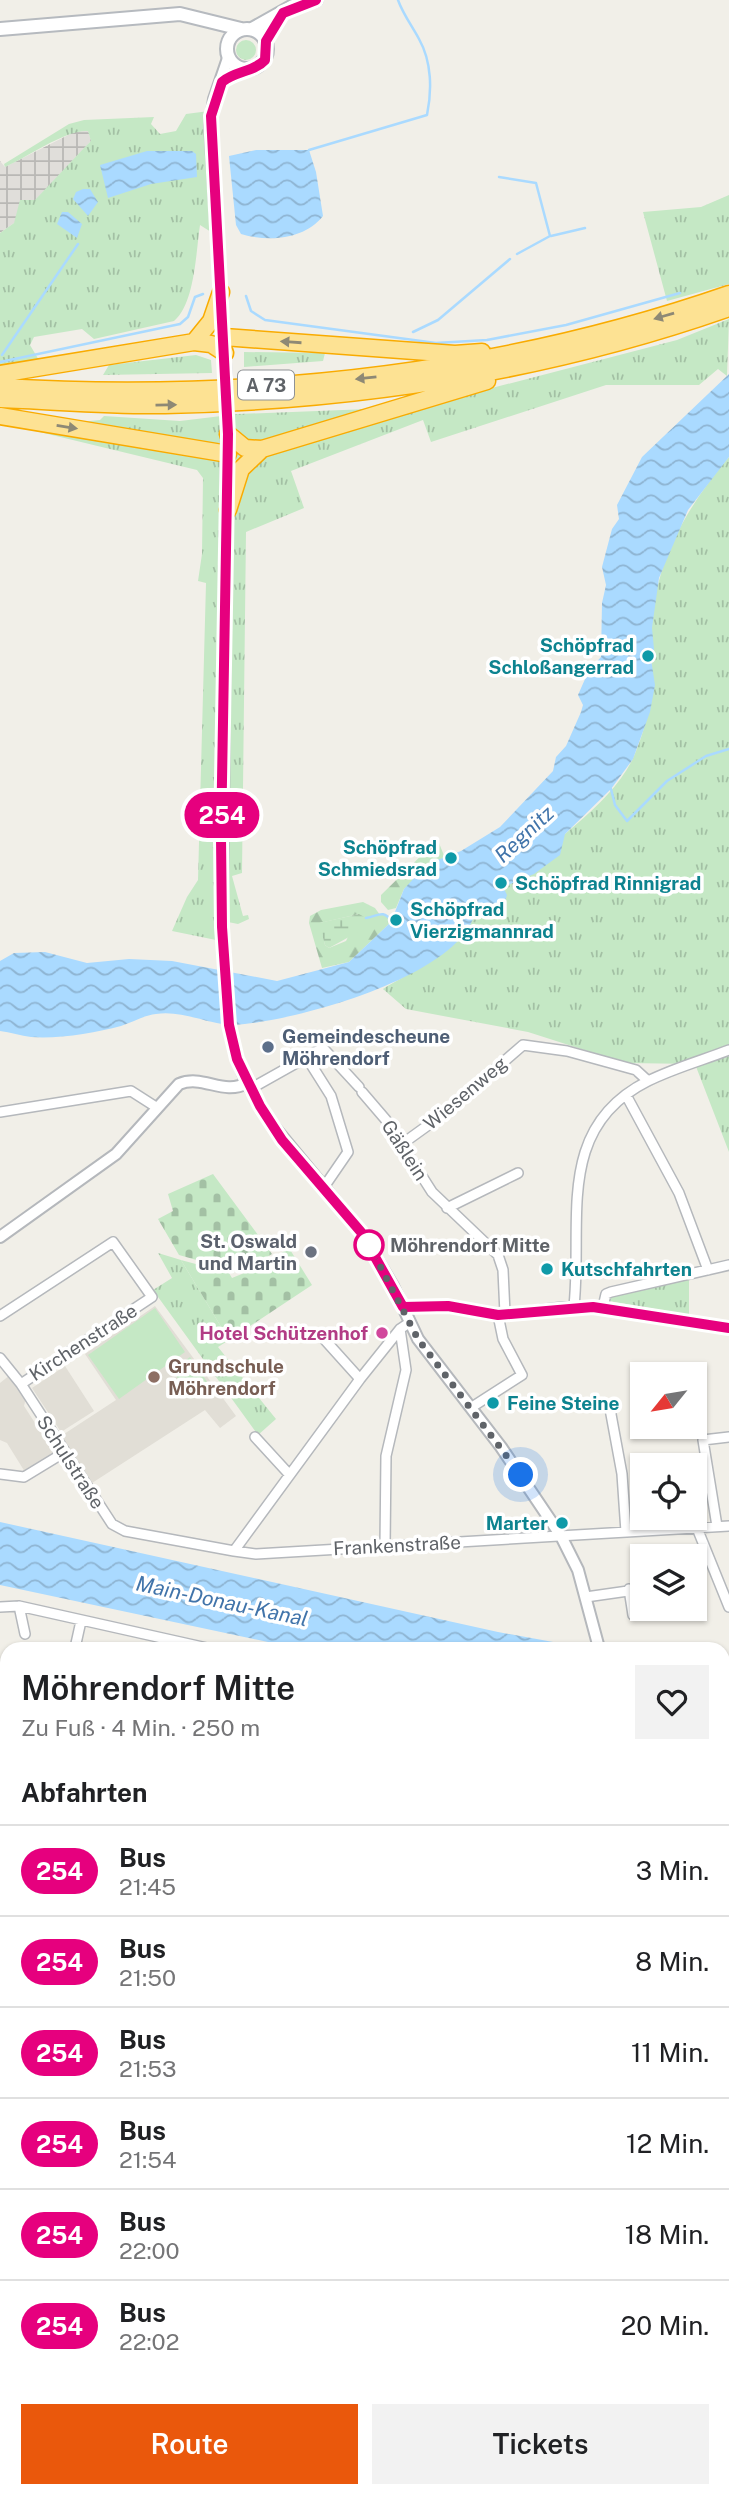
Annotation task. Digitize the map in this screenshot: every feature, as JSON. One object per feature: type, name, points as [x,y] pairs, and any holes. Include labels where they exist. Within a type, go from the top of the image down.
[{"type":"highway","points":[[194,342],[211,321],[221,292]]},
{"type":"highway","name":"A 73","points":[[0,387],[88,392],[336,381],[533,358],[729,294]]},
{"type":"highway","name":"A 73","points":[[0,399],[163,405],[327,397],[608,346],[729,308]]},
{"type":"highway","points":[[0,374],[194,342],[533,358]]},
{"type":"highway","points":[[228,434],[246,448],[262,449],[470,387],[533,358]]},
{"type":"highway","points":[[0,416],[228,454]]},
{"type":"highway","points":[[228,510],[241,469],[262,449]]},
{"type":"main road","points":[[228,51],[229,38],[316,0]]},
{"type":"main road","points":[[208,23],[243,69],[256,68],[265,60],[266,41],[283,13]]},
{"type":"main road","points":[[0,29],[165,14],[188,16],[208,23],[246,29],[266,41]]},
{"type":"street","points":[[228,51],[222,82],[214,99],[210,125],[228,412],[223,940],[229,1025],[237,1059],[248,1086],[282,1140],[361,1232],[403,1307],[406,1370],[386,1456],[385,1546]]},
{"type":"street","points":[[222,82],[243,69]]},
{"type":"street","name":"Wiesenweg","points":[[402,1144],[445,1113],[523,1045],[567,1051],[636,1070],[648,1081]]},
{"type":"street","name":"Gäßlein","points":[[307,1058],[320,1048],[326,1048],[402,1144],[420,1175],[447,1208],[498,1255],[503,1270],[503,1339],[522,1375],[472,1407]]},
{"type":"street","points":[[574,1306],[577,1190],[589,1138],[600,1117],[648,1081],[729,1050]]},
{"type":"street","points":[[0,1237],[116,1154],[173,1089],[187,1081],[224,1089],[248,1086],[307,1058],[331,1096],[348,1152],[324,1187]]},
{"type":"street","points":[[0,1112],[131,1091],[156,1107]]},
{"type":"street","points":[[626,1095],[679,1193],[708,1270]]},
{"type":"street","points":[[447,1208],[517,1172]]},
{"type":"street","name":"Kirchenstraße","points":[[0,1316],[113,1242],[152,1297],[21,1384]]},
{"type":"street","points":[[603,1307],[606,1294],[611,1292],[729,1265]]},
{"type":"street","points":[[403,1307],[448,1306],[502,1314],[574,1306],[603,1307],[729,1328]]},
{"type":"street","points":[[234,1551],[288,1473],[404,1326]]},
{"type":"street","points":[[404,1326],[472,1407],[561,1536],[578,1570],[598,1642]]},
{"type":"street","points":[[324,1339],[360,1379]]},
{"type":"street","name":"Schulstraße","points":[[0,1358],[21,1384],[108,1519],[117,1527],[234,1551]]},
{"type":"street","points":[[610,1409],[622,1474],[626,1532]]},
{"type":"street","points":[[255,1437],[288,1473]]},
{"type":"street","points":[[717,1526],[703,1440],[729,1437]]},
{"type":"street","points":[[0,1474],[24,1477],[65,1452]]},
{"type":"street","name":"Frankenstraße","points":[[707,1527],[729,1526]]},
{"type":"street","name":"Frankenstraße","points":[[234,1551],[256,1554],[662,1530]]},
{"type":"street","points":[[698,1530],[729,1607]]},
{"type":"street","points":[[586,1597],[629,1589],[630,1596]]},
{"type":"street","points":[[0,1607],[19,1606],[179,1642]]},
{"type":"street","points":[[19,1606],[26,1634]]},
{"type":"street","points":[[76,1642],[81,1621]]},
{"type":"shaded area","points":[[78,130],[88,130],[91,141],[14,223],[0,233],[0,161],[5,167]]},
{"type":"shaded area","name":"Grundschule Möhrendorf","points":[[155,1306],[236,1416],[220,1428],[205,1410],[92,1483],[61,1436],[116,1400],[85,1354]]},
{"type":"shaded area","points":[[65,1366],[94,1411],[61,1432],[32,1388]]},
{"type":"shaded area","points":[[10,1375],[26,1398],[24,1406],[44,1437],[51,1438],[58,1450],[25,1472],[7,1443],[0,1440],[0,1383]]},
{"type":"green space","points":[[242,40],[250,40],[256,50],[250,60],[242,60],[236,54],[236,46]]},
{"type":"green space","points":[[209,111],[211,232],[200,225],[190,290],[181,313],[174,321],[94,339],[82,329],[34,337],[30,345],[40,362],[0,369],[0,233],[14,223],[20,200],[35,200],[91,141],[88,131],[69,134],[5,167],[4,164],[69,124],[84,120],[154,117],[151,124],[160,134],[176,131],[186,114]]},
{"type":"green space","points":[[729,195],[729,284],[667,301],[643,212],[701,207]]},
{"type":"green space","points":[[729,319],[727,376],[718,369],[699,385],[606,385],[431,442],[423,420],[291,471],[304,508],[246,532],[242,873],[232,876],[243,916],[248,915],[249,919],[238,924],[228,922],[227,757],[218,757],[216,940],[172,931],[198,880],[206,583],[198,581],[202,554],[203,478],[197,470],[23,428],[100,420],[104,416],[180,421],[238,414],[419,407],[677,340]]},
{"type":"green space","points":[[244,352],[325,353],[323,361],[244,367]]},
{"type":"green space","points":[[196,355],[211,360],[212,373],[103,375],[109,365]]},
{"type":"green space","points":[[729,457],[729,1152],[695,1064],[625,1063],[528,1032],[406,1009],[383,989],[435,958],[460,938],[474,916],[486,914],[500,890],[593,809],[624,774],[641,739],[648,708],[652,677],[654,604],[666,558],[687,515]]},
{"type":"green space","points":[[435,842],[439,843],[445,858],[404,889],[396,908],[388,910],[381,902],[381,895]]},
{"type":"green space","points":[[363,902],[375,908],[380,915],[386,915],[391,922],[349,962],[322,968],[309,923],[310,916],[321,910]],"holes":[[[359,914],[346,941],[329,948],[325,945],[320,923]]]},
{"type":"green space","points":[[359,914],[366,918],[358,932],[329,948],[325,945],[319,923]]},
{"type":"green space","points":[[213,1174],[272,1254],[238,1266],[215,1264],[179,1255],[158,1219],[173,1211],[168,1194]]},
{"type":"green space","points":[[289,1248],[312,1285],[229,1340],[181,1260],[229,1273],[232,1278],[259,1267]]},
{"type":"green space","points":[[158,1253],[181,1260],[229,1340],[218,1347],[276,1419],[258,1435],[153,1290],[172,1278]]},
{"type":"green space","points":[[689,1278],[689,1315],[609,1301],[612,1296]]},
{"type":"green space","points":[[155,1308],[185,1352],[119,1399],[88,1355]]},
{"type":"green space","points":[[190,1357],[210,1386],[192,1399],[172,1370]]},
{"type":"water","points":[[256,150],[309,150],[316,172],[323,216],[315,224],[285,237],[263,238],[241,234],[236,225],[229,156]]},
{"type":"water","points":[[147,151],[192,151],[196,154],[197,177],[151,184],[108,198],[100,165]]},
{"type":"water","points":[[90,189],[98,202],[88,216],[73,199],[76,192]]},
{"type":"water","points":[[62,212],[68,212],[82,224],[77,238],[57,224]]},
{"type":"water","name":"Regnitz","points":[[729,374],[729,457],[688,510],[659,578],[652,628],[654,649],[651,659],[655,685],[650,712],[633,759],[611,789],[565,834],[560,855],[534,874],[503,887],[507,895],[503,907],[474,916],[460,938],[437,959],[405,977],[370,992],[295,1015],[262,1022],[226,1025],[167,1013],[148,1016],[111,1029],[77,1035],[31,1037],[0,1031],[0,961],[14,953],[45,952],[87,963],[129,959],[172,961],[277,981],[349,962],[391,922],[404,889],[427,864],[461,851],[500,827],[553,771],[556,757],[566,746],[581,712],[583,705],[578,695],[589,670],[601,657],[602,603],[606,585],[602,567],[612,529],[619,519],[617,505],[642,457]]},
{"type":"water","name":"Main-Donau-Kanal","points":[[0,1522],[553,1642],[268,1642],[0,1585]]},
{"type":"waterway","points":[[309,150],[427,115],[430,96],[429,67],[419,39],[398,0]]},
{"type":"waterway","points":[[499,177],[536,183],[550,236],[517,254]]},
{"type":"waterway","points":[[551,236],[585,228]]},
{"type":"waterway","points":[[2,355],[78,244]]},
{"type":"waterway","points":[[413,332],[438,320],[510,259]]},
{"type":"waterway","points":[[246,296],[251,311],[265,320],[436,343],[487,340],[566,325],[680,293]]},
{"type":"waterway","points":[[0,362],[180,324],[188,317],[195,297],[203,294]]},
{"type":"waterway","points":[[611,789],[615,805],[627,821],[667,781],[706,756],[729,749]]},
{"type":"waterway","points":[[366,918],[383,914],[392,921]]},
{"type":"bus line","name":"254","points":[[316,0],[293,6],[283,13],[266,41],[265,60],[256,68],[243,69],[222,82],[214,99],[211,116],[228,434],[222,922],[229,1025],[237,1059],[247,1083],[271,1124],[361,1232],[403,1307],[448,1306],[498,1315],[563,1307],[603,1307],[729,1328]]},
{"type":"place","name":"Schöpfrad Schloßangerrad","points":[[648,656]]},
{"type":"place","name":"Schöpfrad Schmiedsrad","points":[[451,858]]},
{"type":"place","name":"Schöpfrad Rinnigrad","points":[[501,883]]},
{"type":"place","name":"Schöpfrad Vierzigmannrad","points":[[396,920]]},
{"type":"place","name":"Gemeindescheune Möhrendorf","points":[[268,1047]]},
{"type":"place","name":"Möhrendorf Mitte","points":[[369,1245]]},
{"type":"place","name":"St. Oswald und Martin","points":[[311,1252]]},
{"type":"place","name":"Kutschfahrten","points":[[547,1269]]},
{"type":"place","name":"Hotel Schützenhof","points":[[382,1333]]},
{"type":"place","name":"Grundschule Möhrendorf","points":[[154,1377]]},
{"type":"place","name":"Feine Steine","points":[[493,1403]]},
{"type":"place","name":"Marter","points":[[562,1523]]},
{"type":"route","points":[[369,1245],[393,1286],[418,1339],[521,1475]]}]
